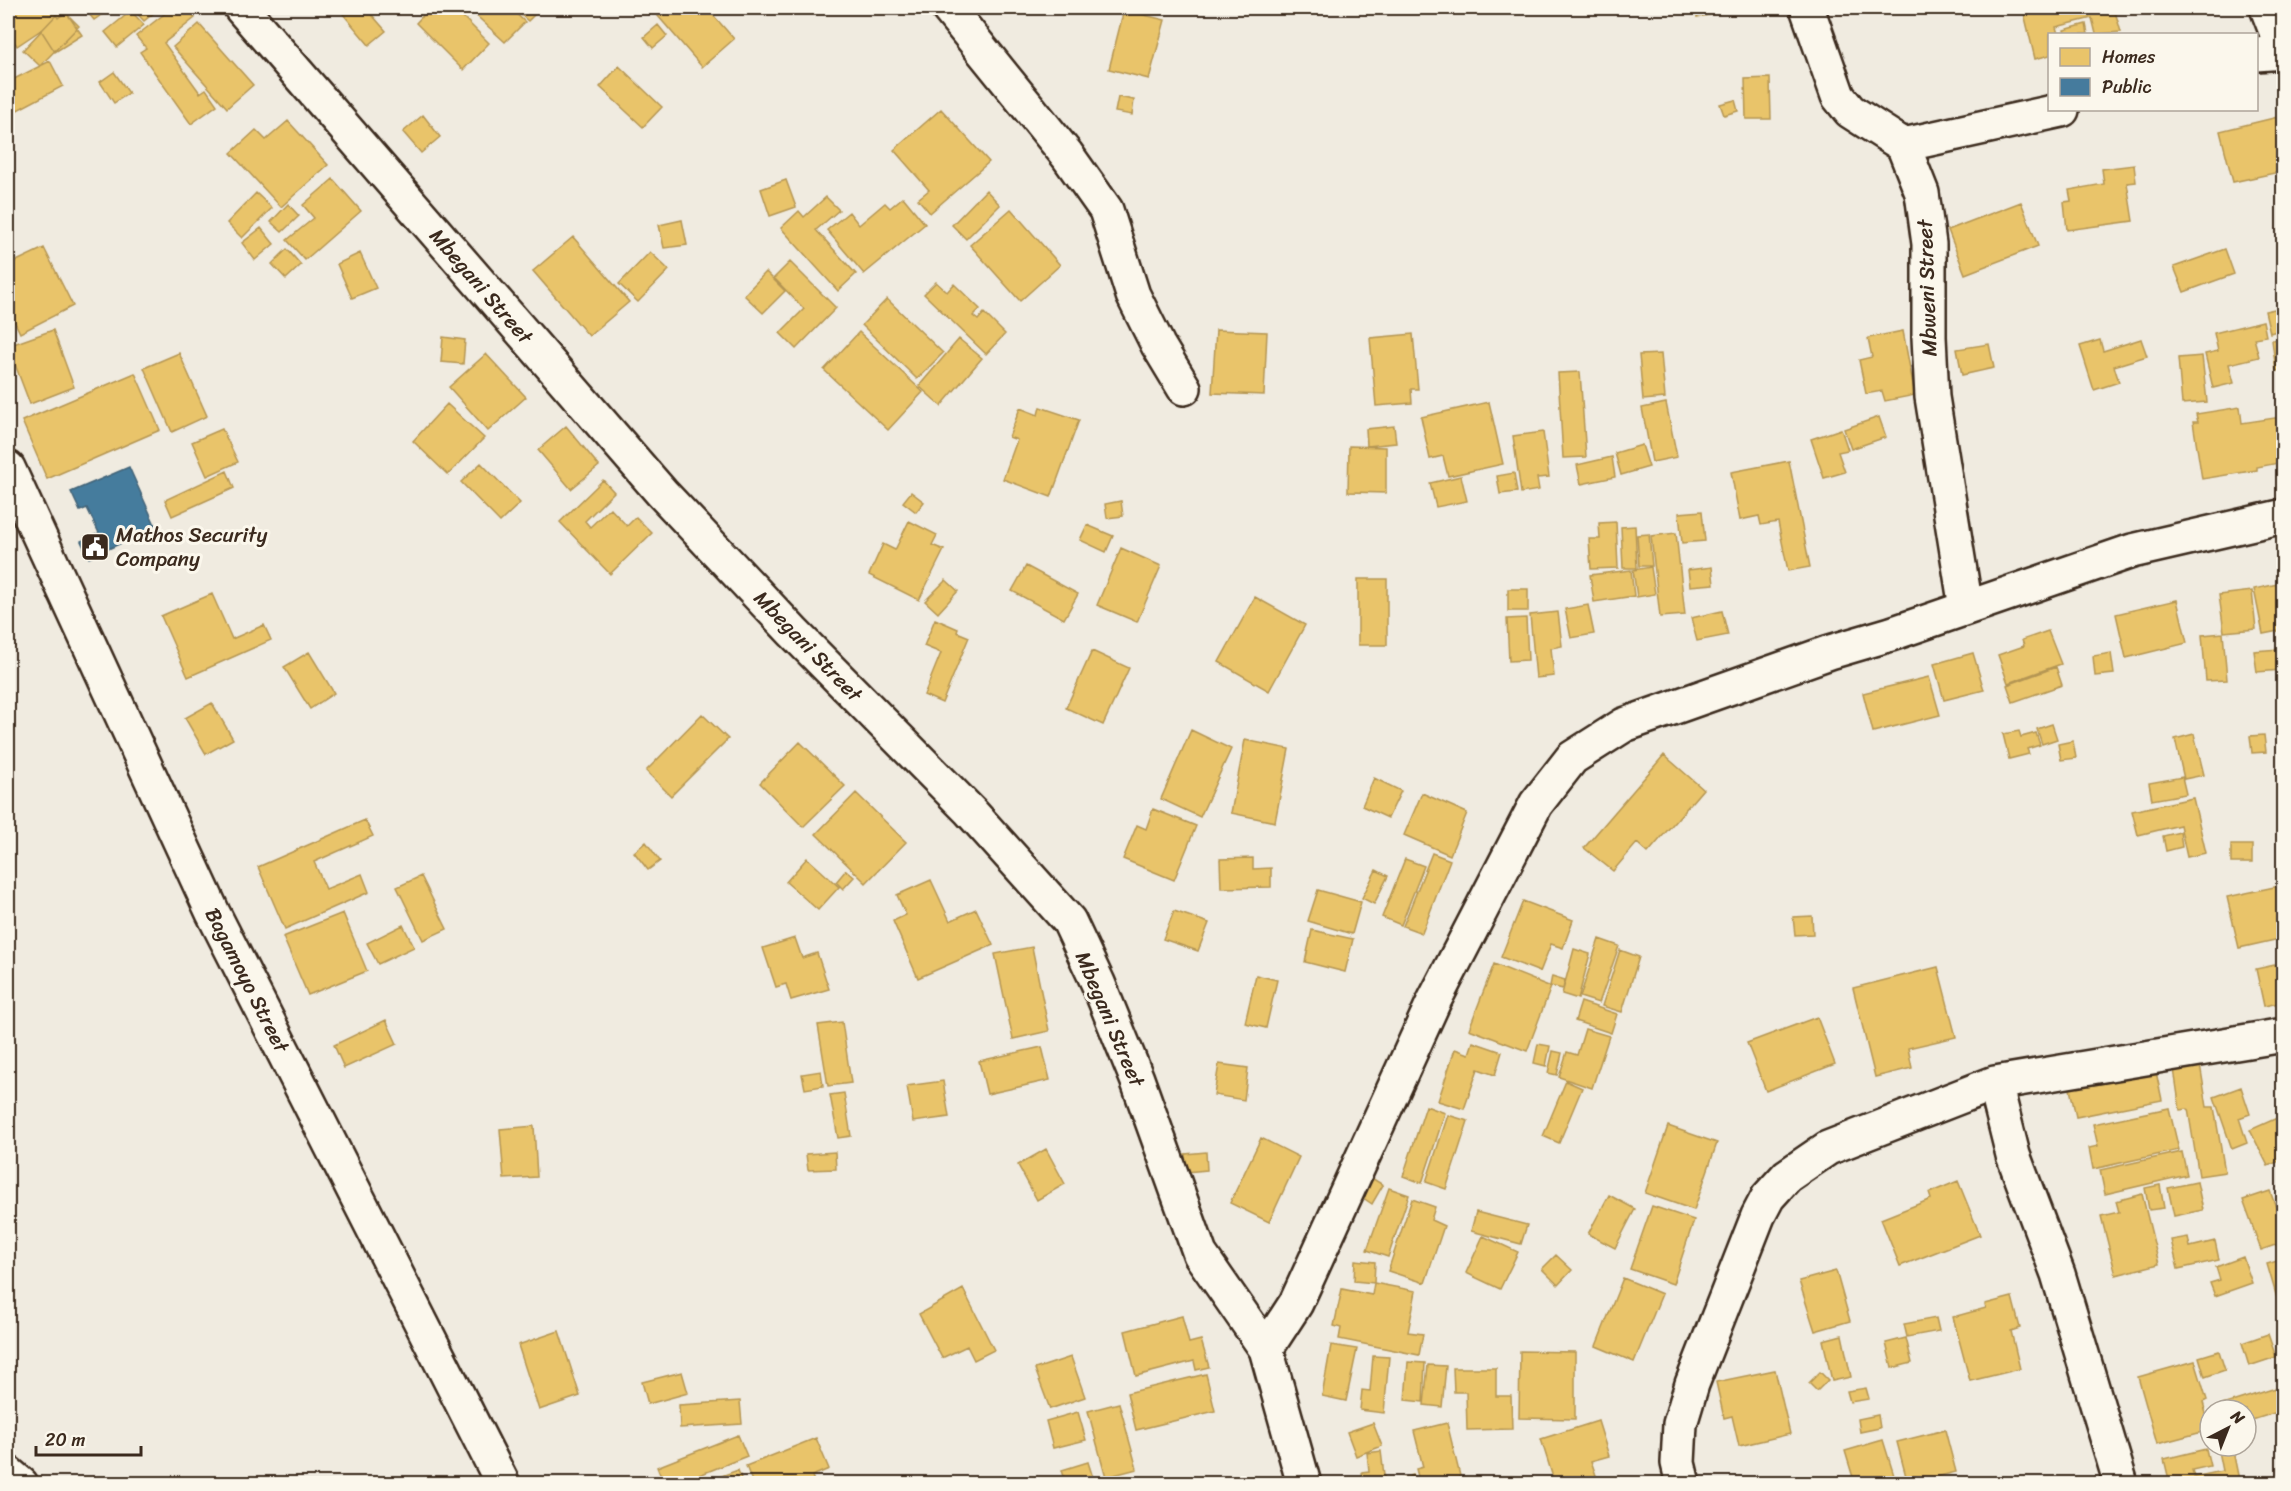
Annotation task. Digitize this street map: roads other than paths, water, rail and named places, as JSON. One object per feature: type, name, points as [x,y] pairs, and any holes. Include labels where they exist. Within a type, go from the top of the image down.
[{"type":"street","name":"Mbegani Street","points":[[241,8],[662,493],[793,632],[970,811],[1069,921],[1098,983],[1137,1079],[1200,1254],[1266,1349],[1304,1484]]},
{"type":"street","points":[[948,8],[1067,155],[1106,210],[1133,295],[1158,345],[1184,388]]},
{"type":"street","points":[[1807,8],[1838,96],[1843,104],[1850,111],[1903,145],[2057,111]]},
{"type":"street","points":[[2258,54],[2283,52],[2267,8]]},
{"type":"street","name":"Mbweni Street","points":[[1903,145],[1922,193],[1928,234],[1932,397],[1966,608]]},
{"type":"street","name":"Bagamoyo Street","points":[[8,468],[213,913],[503,1484]]},
{"type":"street","points":[[1266,1349],[1296,1303],[1434,1001],[1536,804],[1572,759],[1624,725],[1830,652],[1891,634],[2132,551],[2283,516]]},
{"type":"street","points":[[1683,1484],[1678,1463],[1680,1424],[1700,1363],[1758,1216],[1768,1197],[1787,1176],[1828,1148],[1995,1083],[2283,1035]]},
{"type":"street","points":[[1995,1083],[2013,1155],[2058,1274],[2121,1484]]},
{"type":"street","points":[[8,1473],[21,1484]]},
{"type":"place","name":"Mathos Security Company","points":[[95,547]]}]
